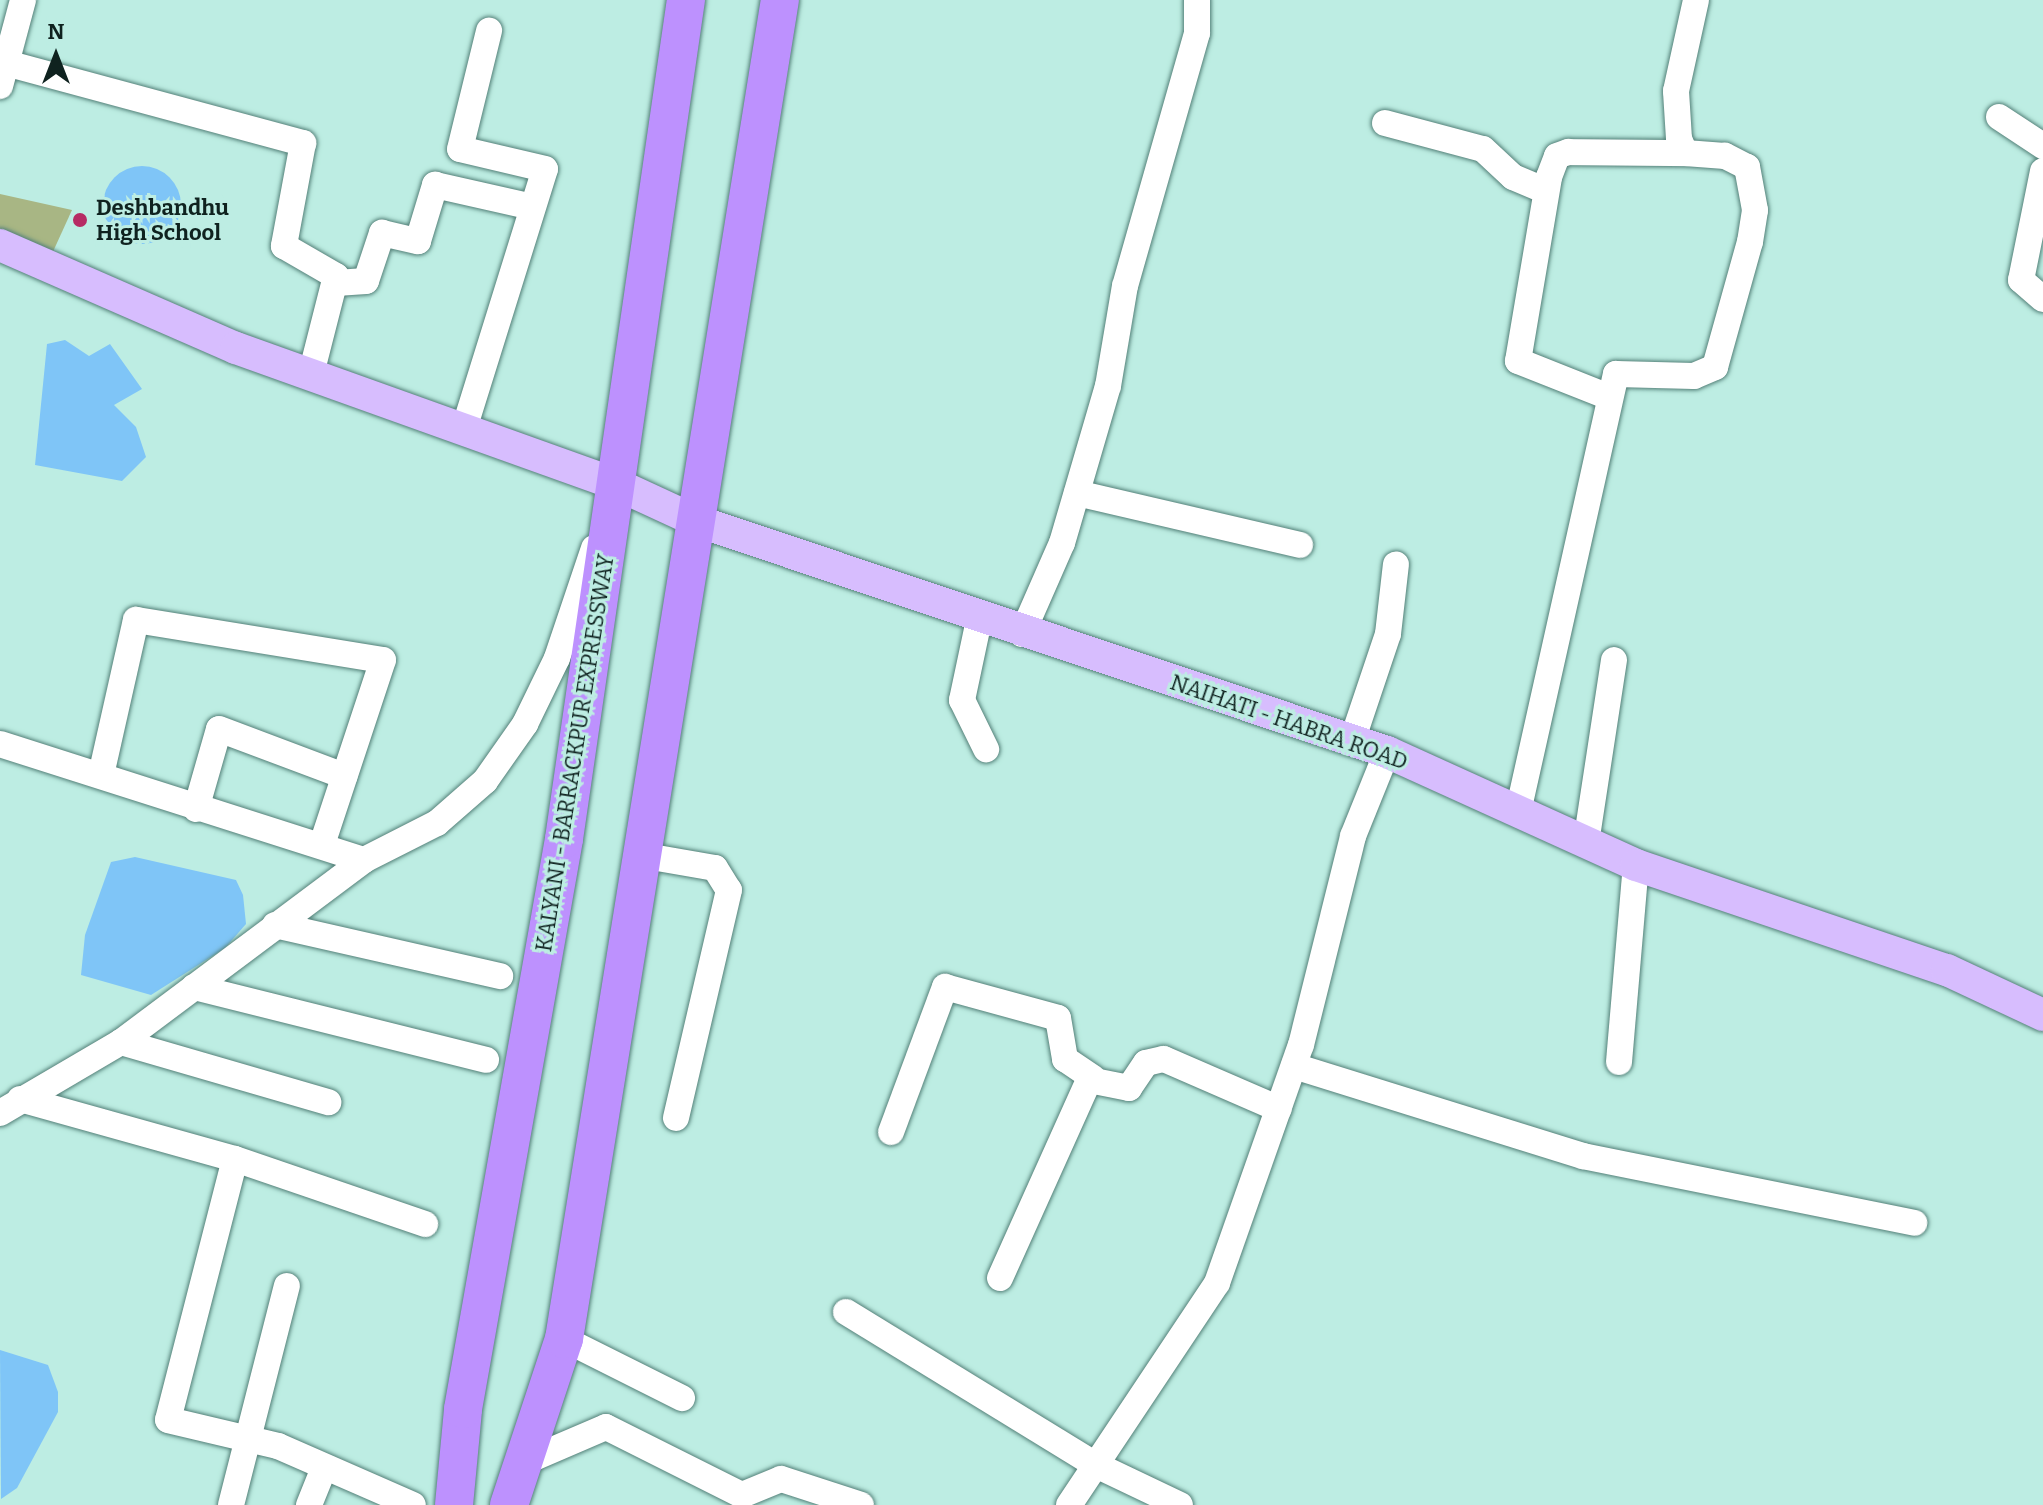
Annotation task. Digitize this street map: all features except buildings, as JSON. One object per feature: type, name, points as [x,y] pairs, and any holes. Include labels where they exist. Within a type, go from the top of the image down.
[{"type":"highway","name":"KALYANI - BARRACKPUR EXPRESSWAY","points":[[454,1505],[463,1409],[564,839],[686,0]]},
{"type":"highway","points":[[509,1505],[564,1339],[780,0]]},
{"type":"main road","name":"NAIHATI - HABRA ROAD","points":[[2,250],[311,374],[616,484],[694,520],[979,620],[1387,752],[1636,865],[1947,970],[2043,1015]]},
{"type":"street","points":[[1022,634],[1077,493],[1197,33],[1197,0]]},
{"type":"street","points":[[1685,153],[1676,91],[1696,0]]},
{"type":"street","points":[[13,14],[3,75],[303,143],[284,246],[325,268],[336,283]]},
{"type":"street","points":[[464,429],[545,169],[460,149],[489,31]]},
{"type":"street","points":[[1999,117],[2043,146]]},
{"type":"street","points":[[1385,123],[1483,149],[1513,177],[1546,191]]},
{"type":"street","points":[[1518,812],[1609,397],[1620,370],[1694,376],[1707,374],[1719,358],[1750,242],[1755,187],[1736,159],[1685,153],[1568,152],[1553,162],[1518,361],[1609,397]]},
{"type":"street","points":[[2043,171],[2021,280],[2043,299]]},
{"type":"street","points":[[336,283],[366,281],[382,233],[418,241],[435,185],[533,207]]},
{"type":"street","points":[[311,374],[336,283]]},
{"type":"street","points":[[10,1106],[121,1042],[364,860],[437,823],[485,781],[525,724],[557,658],[616,484]]},
{"type":"street","points":[[1077,493],[1300,545]]},
{"type":"street","points":[[1352,741],[1388,634],[1396,564]]},
{"type":"street","points":[[101,775],[136,620],[383,660],[322,844]]},
{"type":"street","points":[[979,620],[962,700],[986,749]]},
{"type":"street","points":[[1586,843],[1614,660]]},
{"type":"street","points":[[196,809],[219,729],[344,776]]},
{"type":"street","points":[[0,744],[196,809],[322,844],[364,860]]},
{"type":"street","points":[[1069,1505],[1217,1283],[1294,1066],[1353,836],[1387,752]]},
{"type":"street","points":[[640,855],[715,868],[729,890],[676,1118]]},
{"type":"street","points":[[1619,1062],[1636,865]]},
{"type":"street","points":[[275,925],[500,976]]},
{"type":"street","points":[[194,987],[486,1060]]},
{"type":"street","points":[[891,1132],[945,987],[1058,1018],[1061,1052],[1093,1078],[1129,1088],[1146,1063],[1164,1059],[1279,1109]]},
{"type":"street","points":[[121,1042],[328,1102]]},
{"type":"street","points":[[1294,1066],[1583,1156],[1914,1223]]},
{"type":"street","points":[[1000,1278],[1093,1078]]},
{"type":"street","points":[[10,1106],[235,1159],[425,1224]]},
{"type":"street","points":[[235,1159],[168,1420],[278,1446],[413,1505]]},
{"type":"street","points":[[231,1505],[287,1286]]},
{"type":"street","points":[[846,1312],[1096,1465],[1180,1505]]},
{"type":"street","points":[[564,1339],[682,1398]]},
{"type":"street","points":[[522,1463],[606,1427],[742,1495],[781,1479],[861,1505]]},
{"type":"street","points":[[309,1505],[324,1468]]},
{"type":"green space","points":[[0,194],[72,210],[51,256],[0,238]]},
{"type":"water","points":[[134,166],[150,166],[164,172],[175,183],[181,205],[175,227],[164,238],[150,244],[134,244],[120,238],[109,227],[103,213],[103,197],[109,183],[120,172]]},
{"type":"water","points":[[65,340],[89,356],[110,344],[142,389],[114,405],[136,427],[146,457],[122,481],[35,465],[47,344]]},
{"type":"water","points":[[135,857],[236,880],[243,895],[246,924],[225,948],[151,995],[81,975],[85,935],[111,862]]},
{"type":"water","points":[[0,1350],[48,1365],[58,1392],[58,1412],[17,1488],[1,1499]]},
{"type":"place","name":"Deshbandhu High School","points":[[80,220]]}]
